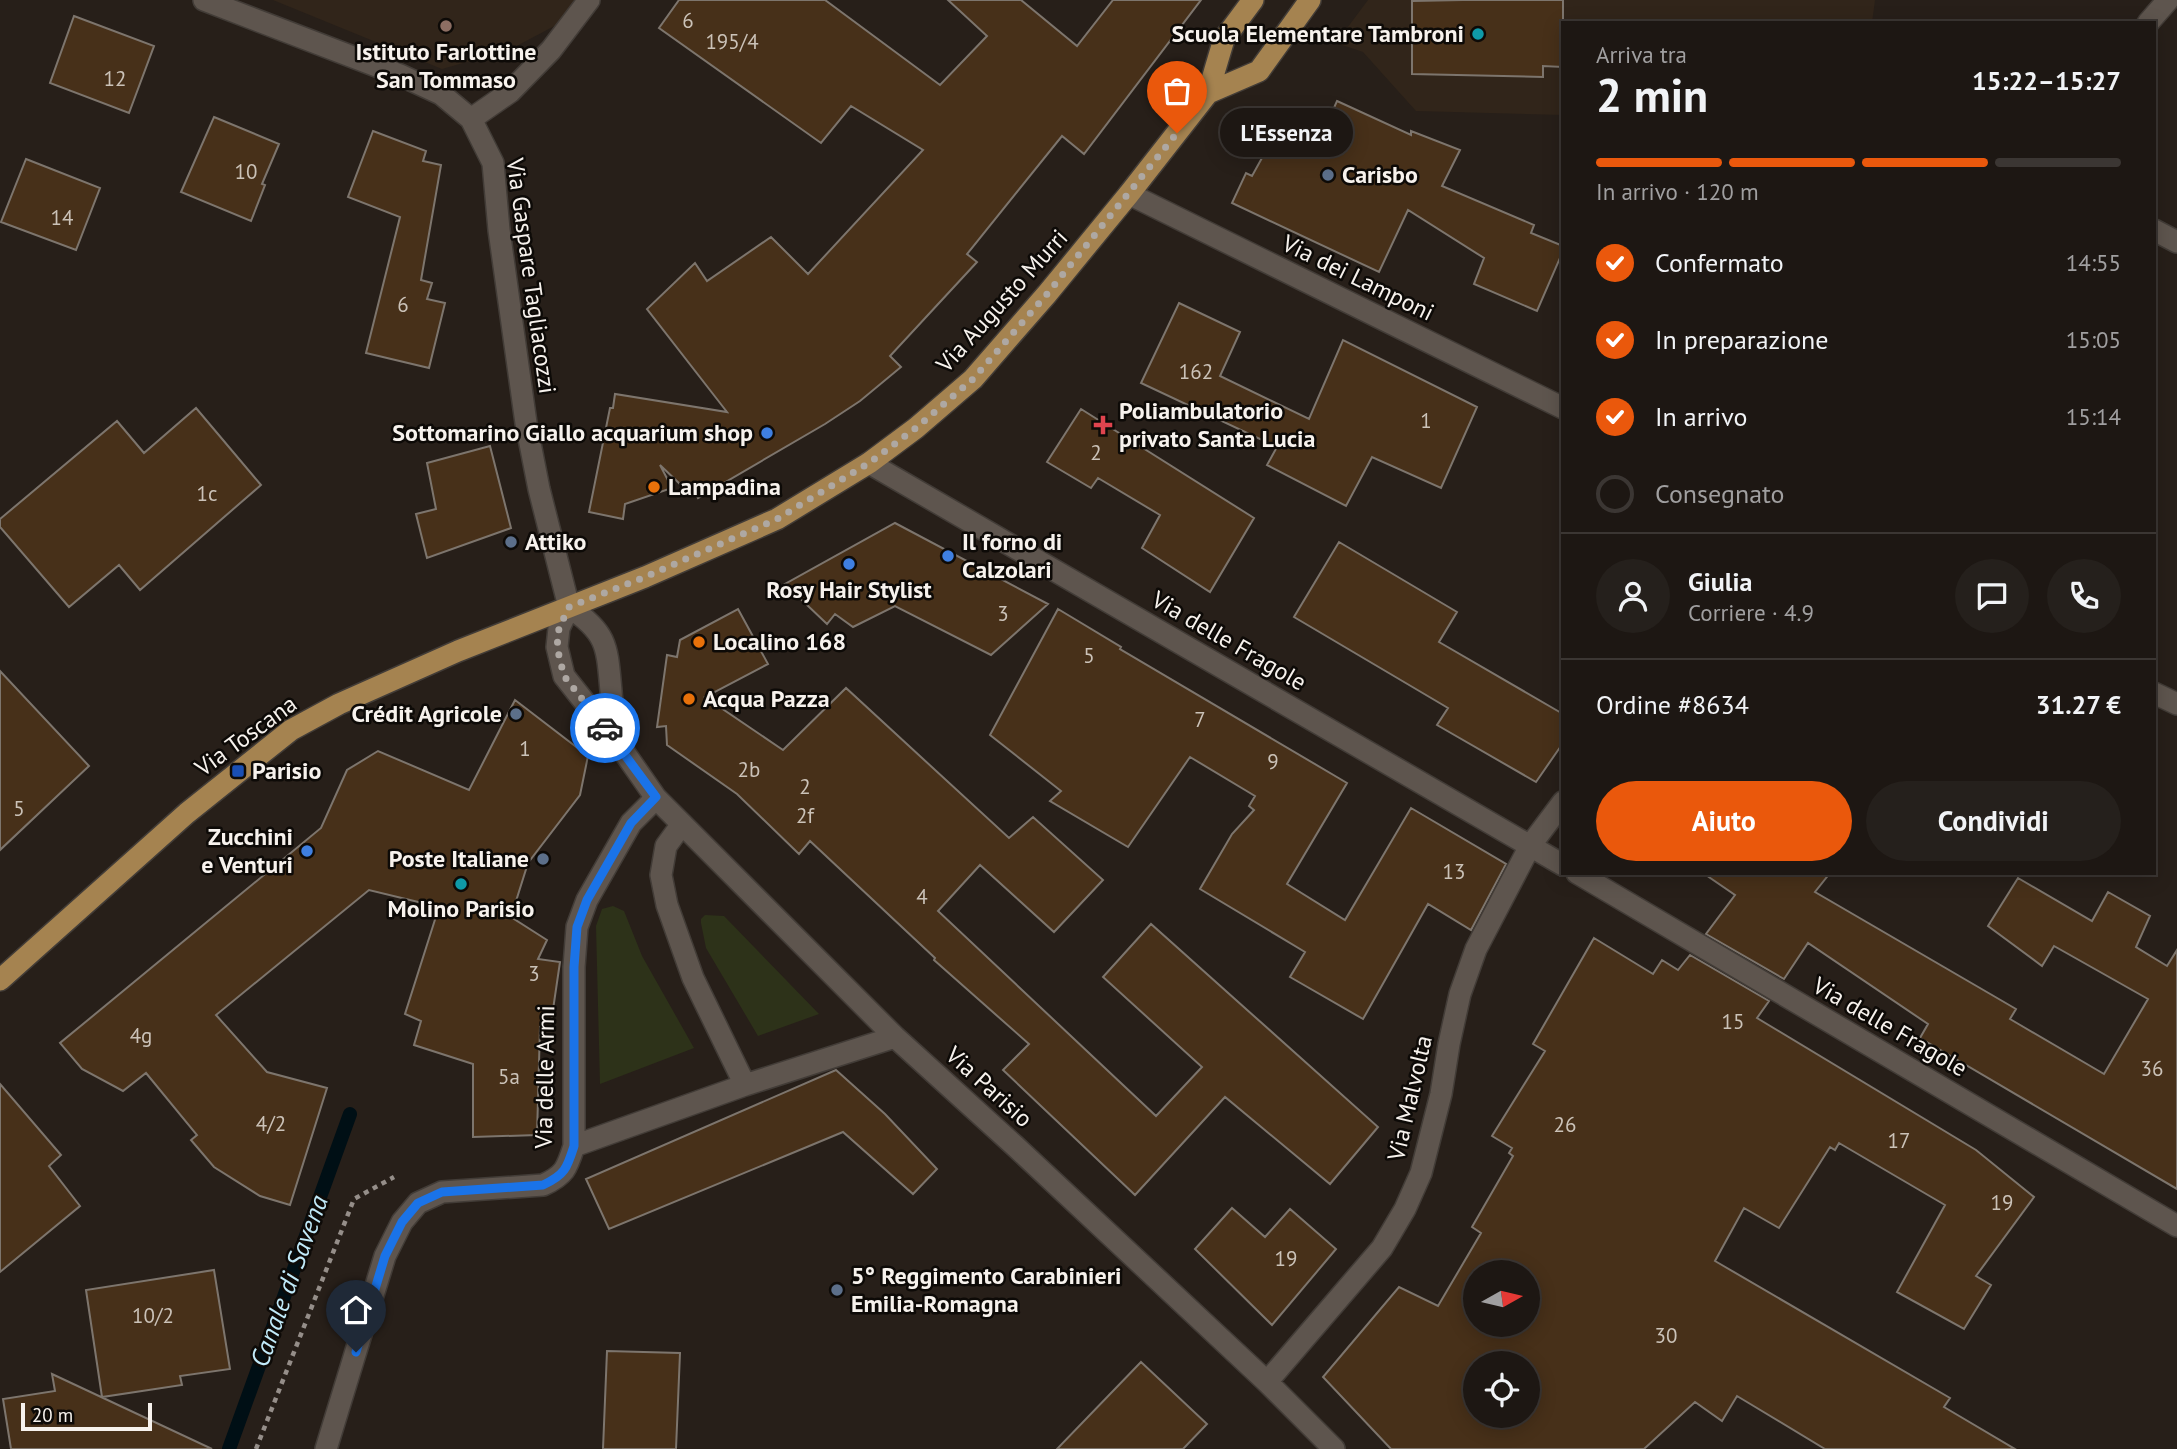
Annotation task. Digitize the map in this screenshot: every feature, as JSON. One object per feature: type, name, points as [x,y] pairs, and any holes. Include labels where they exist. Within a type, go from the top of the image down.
[{"type":"main road","name":"Via Augusto Murri","points":[[569,607],[777,519],[869,463],[916,428],[973,379],[1047,294],[1208,93],[1224,39],[1253,0]]},
{"type":"main road","name":"Via Augusto Murri","points":[[1208,93],[1259,71],[1310,0]]},
{"type":"main road","name":"Via Toscana","points":[[0,980],[187,813],[290,730],[339,704],[458,651],[569,607]]},
{"type":"street","name":"Via Gaspare Tagliacozzi","points":[[204,0],[441,94],[471,119],[493,163],[499,230],[526,423],[541,497],[569,607]]},
{"type":"street","points":[[471,119],[510,92],[551,50],[589,0]]},
{"type":"street","points":[[2150,21],[2168,0]]},
{"type":"street","name":"Via dei Lamponi","points":[[1129,194],[1561,407]]},
{"type":"street","points":[[2156,231],[2177,242]]},
{"type":"street","name":"Via delle Fragole","points":[[869,463],[1561,864]]},
{"type":"street","name":"Via Parisio","points":[[624,752],[612,702],[610,661],[604,642],[598,631],[569,607],[559,628],[557,647],[564,676],[656,797],[895,1037],[1267,1382],[1334,1449]]},
{"type":"street","points":[[2156,694],[2177,704]]},
{"type":"street","name":"Via delle Armi","points":[[326,1449],[385,1256],[402,1222],[418,1203],[442,1192],[543,1185],[558,1178],[568,1167],[574,1146],[574,967],[577,927],[587,900],[631,823],[656,797]]},
{"type":"street","name":"Via Malvolta","points":[[1267,1382],[1382,1248],[1405,1209],[1425,1160],[1460,994],[1476,949],[1530,846],[1561,805]]},
{"type":"street","points":[[682,824],[666,846],[661,875],[667,905],[693,978],[745,1085]]},
{"type":"street","name":"Via delle Fragole","points":[[1580,875],[2177,1226]]},
{"type":"street","points":[[574,1146],[745,1085],[895,1037]]},
{"type":"path","points":[[256,1449],[354,1199],[395,1176],[442,1192]]},
{"type":"shaded area","name":"Istituto Farlottine San Tommaso","points":[[273,0],[589,0],[579,13],[509,50],[442,69]]},
{"type":"shaded area","points":[[1368,0],[1875,0],[1872,21],[1561,21],[1561,115],[1416,111],[1363,52],[1336,43]]},
{"type":"green space","points":[[613,906],[624,911],[642,956],[694,1048],[600,1084],[596,926],[602,909]]},
{"type":"green space","points":[[705,915],[724,916],[819,1014],[758,1036],[706,948],[701,923]]},
{"type":"building","points":[[679,0],[825,0],[940,85],[987,36],[948,0],[1021,0],[1077,46],[1113,0],[1201,0],[1084,154],[1062,136],[967,254],[977,262],[890,356],[901,367],[860,401],[825,424],[698,498],[689,482],[681,485],[660,465],[672,488],[625,504],[623,519],[589,512],[615,394],[727,412],[647,309],[695,263],[707,281],[771,237],[808,274],[923,150],[851,106],[821,143],[659,28]]},
{"type":"building","name":"Scuola Elementare Tambroni","points":[[1563,0],[1561,67],[1543,66],[1543,77],[1412,74],[1412,1]]},
{"type":"building","points":[[74,16],[154,46],[129,113],[50,83]]},
{"type":"building","points":[[1337,101],[1411,135],[1411,131],[1460,150],[1442,186],[1534,225],[1531,233],[1561,245],[1561,256],[1537,311],[1474,284],[1484,258],[1408,210],[1379,272],[1232,203],[1246,173],[1252,176],[1278,129],[1316,148]]},
{"type":"building","points":[[214,117],[279,144],[262,184],[265,185],[251,221],[181,192]]},
{"type":"building","points":[[373,131],[426,151],[423,161],[441,165],[421,280],[432,283],[427,299],[445,303],[429,368],[366,353],[400,217],[348,197]]},
{"type":"building","points":[[26,159],[100,188],[76,250],[1,222]]},
{"type":"building","points":[[1179,303],[1240,332],[1220,376],[1309,419],[1343,340],[1477,407],[1441,488],[1372,457],[1346,506],[1267,465],[1277,447],[1141,383]]},
{"type":"building","points":[[196,408],[261,485],[140,590],[119,565],[69,607],[0,527],[0,519],[117,421],[144,453]]},
{"type":"building","points":[[1081,409],[1254,518],[1210,592],[1142,548],[1160,515],[1098,478],[1091,488],[1047,462]]},
{"type":"building","points":[[490,446],[511,528],[427,558],[416,514],[436,509],[427,463]]},
{"type":"building","points":[[895,523],[1048,604],[991,655],[895,606],[853,627],[835,614],[827,624],[785,584]]},
{"type":"building","points":[[1339,542],[1457,612],[1439,642],[1561,713],[1561,746],[1536,782],[1437,725],[1448,708],[1294,617]]},
{"type":"building","points":[[738,609],[768,664],[705,697],[783,750],[846,688],[1009,838],[1033,817],[1103,880],[1054,932],[980,865],[938,911],[1156,1116],[1202,1067],[1103,977],[1151,924],[1378,1127],[1330,1184],[1225,1097],[1135,1195],[1003,1070],[1029,1044],[934,960],[935,958],[810,841],[799,854],[737,794],[667,745],[666,726],[657,727],[667,655],[677,657],[680,640]]},
{"type":"building","points":[[1058,609],[1121,647],[1120,649],[1347,783],[1287,884],[1345,920],[1411,808],[1506,864],[1471,930],[1428,904],[1363,1019],[1290,977],[1305,952],[1200,889],[1232,834],[1254,810],[1249,806],[1255,796],[1190,757],[1128,847],[1050,801],[1061,791],[990,735]]},
{"type":"building","points":[[0,671],[89,766],[0,850]]},
{"type":"building","points":[[515,700],[588,756],[580,795],[528,863],[511,917],[547,940],[538,959],[560,962],[550,1030],[540,1027],[537,1135],[473,1137],[473,1064],[414,1045],[421,1021],[405,1014],[439,907],[369,890],[216,1015],[267,1072],[327,1088],[290,1205],[260,1196],[214,1167],[191,1140],[197,1135],[146,1073],[123,1091],[82,1069],[60,1043],[321,828],[347,770],[378,751],[469,790]]},
{"type":"building","points":[[1706,875],[1828,875],[1815,892],[2016,1009],[2010,1019],[2104,1074],[2148,999],[2054,946],[2042,966],[1988,926],[2018,878],[2092,921],[2108,892],[2150,916],[2136,947],[2167,966],[2177,950],[2177,1189],[1920,1038],[1928,1024],[1808,943],[1784,979],[1706,934],[1735,895]]},
{"type":"building","points":[[1594,938],[1653,974],[1662,960],[1678,970],[1690,955],[1769,1001],[1757,1018],[1976,1150],[2034,1197],[1976,1276],[1991,1285],[1964,1329],[1897,1292],[1945,1205],[1839,1143],[1835,1150],[1830,1147],[1779,1228],[1744,1208],[1715,1261],[1950,1398],[1944,1407],[2015,1449],[1825,1449],[1737,1396],[1722,1421],[1695,1402],[1644,1449],[1391,1449],[1323,1377],[1399,1287],[1438,1306],[1463,1264],[1463,1337],[1540,1337],[1540,1260],[1465,1260],[1481,1233],[1472,1227],[1513,1156],[1509,1153],[1512,1148],[1492,1136],[1545,1051],[1533,1044]]},
{"type":"building","points":[[836,1070],[885,1114],[937,1169],[913,1194],[843,1132],[609,1229],[586,1179]]},
{"type":"building","points":[[0,1084],[61,1155],[49,1166],[80,1206],[0,1272]]},
{"type":"building","points":[[1232,1208],[1265,1237],[1290,1209],[1336,1249],[1272,1325],[1195,1249]]},
{"type":"building","points":[[214,1270],[230,1369],[180,1376],[182,1385],[102,1397],[86,1290]]},
{"type":"building","points":[[607,1351],[680,1353],[676,1449],[603,1449]]},
{"type":"building","points":[[1141,1362],[1207,1424],[1183,1449],[1057,1449]]},
{"type":"building","points":[[52,1374],[212,1449],[11,1449],[3,1399],[55,1391]]},
{"type":"waterway","name":"Canale di Savena","points":[[229,1449],[350,1114]]},
{"type":"way so far","points":[[605,728],[564,676],[560,663],[557,647],[559,628],[569,607],[777,519],[869,463],[916,428],[973,379],[1047,294],[1177,133]]},
{"type":"place","name":"Istituto Farlottine San Tommaso","points":[[446,26]]},
{"type":"place","name":"Scuola Elementare Tambroni","points":[[1478,34]]},
{"type":"place","name":"L'Essenza","points":[[1177,133]]},
{"type":"place","name":"Carisbo","points":[[1328,175]]},
{"type":"place","name":"Poliambulatorio privato Santa Lucia","points":[[1103,425]]},
{"type":"place","name":"Sottomarino Giallo acquarium shop","points":[[767,433]]},
{"type":"place","name":"Lampadina","points":[[654,487]]},
{"type":"place","name":"Attiko","points":[[511,542]]},
{"type":"place","name":"Il forno di Calzolari","points":[[948,556]]},
{"type":"place","name":"Rosy Hair Stylist","points":[[849,564]]},
{"type":"place","name":"Localino 168","points":[[699,642]]},
{"type":"place","name":"Acqua Pazza","points":[[689,699]]},
{"type":"place","name":"Crédit Agricole","points":[[516,714]]},
{"type":"place","name":"Parisio","points":[[238,771]]},
{"type":"place","name":"Zucchini e Venturi","points":[[307,851]]},
{"type":"place","name":"Poste Italiane","points":[[543,859]]},
{"type":"place","name":"Molino Parisio","points":[[461,884]]},
{"type":"place","name":"5° Reggimento Carabinieri Emilia-Romagna","points":[[837,1290]]},
{"type":"route","points":[[356,1352],[385,1256],[402,1222],[418,1203],[442,1192],[543,1185],[558,1178],[568,1167],[574,1146],[574,967],[577,927],[587,900],[631,823],[656,797],[605,728]]}]
